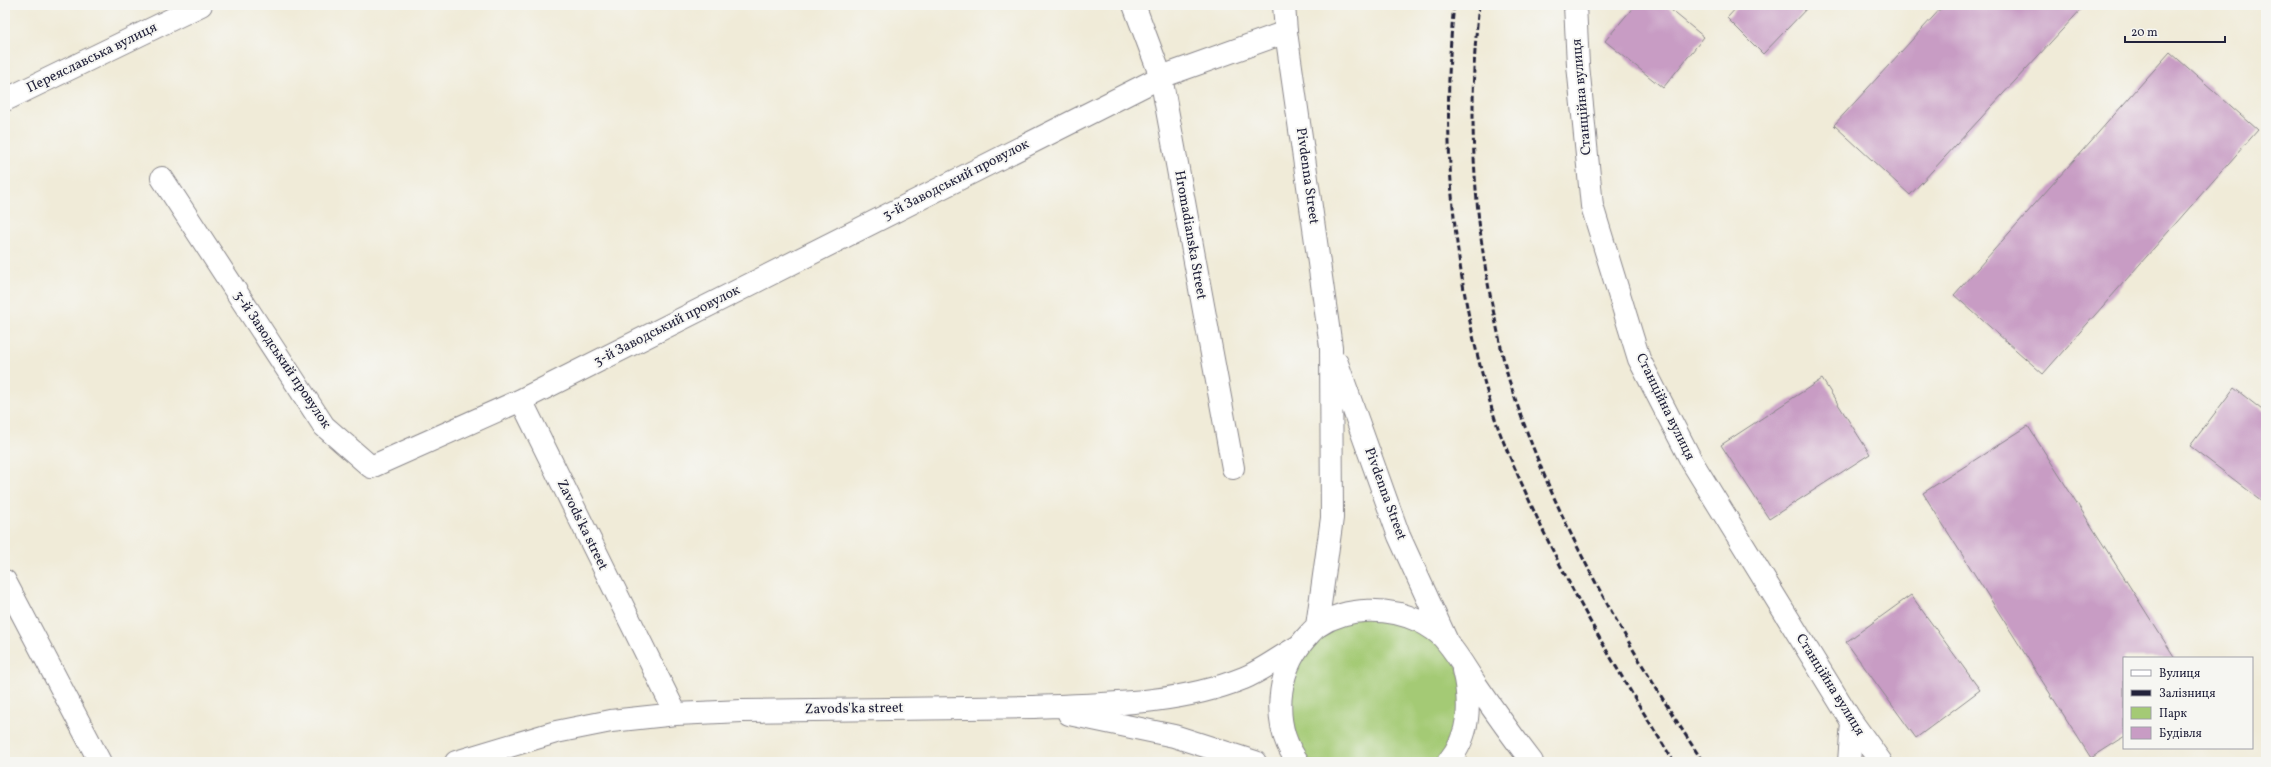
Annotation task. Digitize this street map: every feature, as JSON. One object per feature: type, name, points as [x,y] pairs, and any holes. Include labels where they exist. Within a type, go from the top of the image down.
[{"type":"street","name":"Переяславська вулиця","points":[[5,100],[201,5]]},
{"type":"street","name":"Hromadianska Street","points":[[1134,5],[1161,77],[1233,468]]},
{"type":"street","name":"Pivdenna Street","points":[[1284,5],[1286,32],[1331,346],[1332,518],[1317,626]]},
{"type":"street","name":"Станційна вулиця","points":[[1575,5],[1578,65],[1592,206],[1639,360],[1692,462],[1852,722],[1881,762]]},
{"type":"street","name":"3-й Заводський провулок","points":[[162,178],[324,426],[371,467],[520,400],[1161,77],[1286,32]]},
{"type":"street","name":"Pivdenna Street","points":[[1331,346],[1399,536],[1446,639]]},
{"type":"street","name":"Zavods'ka street","points":[[520,400],[676,714]]},
{"type":"street","points":[[5,580],[100,762]]},
{"type":"street","points":[[1298,762],[1284,735],[1279,703],[1286,670],[1299,646],[1317,626],[1338,617],[1366,610],[1386,612],[1420,622],[1446,639],[1508,732],[1532,762]]},
{"type":"street","name":"Zavods'ka street","points":[[456,762],[564,731],[610,721],[676,714],[742,711],[1033,707],[1125,704],[1194,694],[1244,678],[1299,646]]},
{"type":"street","points":[[1448,762],[1456,753],[1467,725],[1469,694],[1461,661]]},
{"type":"street","name":"Zavods'ka street","points":[[1033,707],[1174,736],[1255,762]]},
{"type":"street","points":[[1849,762],[1852,722]]},
{"type":"green space","points":[[1366,610],[1446,639],[1469,695],[1448,762],[1298,762],[1286,670],[1299,646]]},
{"type":"building","points":[[1635,5],[1665,5],[1704,37],[1663,88],[1605,41]]},
{"type":"building","points":[[1739,5],[1810,5],[1763,54],[1727,18]]},
{"type":"building","points":[[1944,5],[2085,5],[1910,195],[1834,125]]},
{"type":"building","points":[[2170,52],[2258,130],[2043,374],[1954,295]]},
{"type":"building","points":[[1822,379],[1870,454],[1769,519],[1721,445]]},
{"type":"building","points":[[2234,388],[2266,413],[2266,504],[2190,446]]},
{"type":"building","points":[[2028,426],[2174,657],[2123,657],[2123,738],[2091,758],[1923,493]]},
{"type":"building","points":[[1911,595],[1980,690],[1916,738],[1846,642]]},
{"type":"railway","points":[[1454,5],[1450,54],[1449,104],[1449,155],[1453,205],[1467,306],[1477,354],[1490,402],[1508,452],[1529,500],[1562,568],[1597,634],[1674,762]]},
{"type":"railway","points":[[1479,5],[1473,86],[1474,167],[1482,248],[1508,376],[1527,433],[1547,483],[1594,579],[1646,672],[1703,762]]}]
